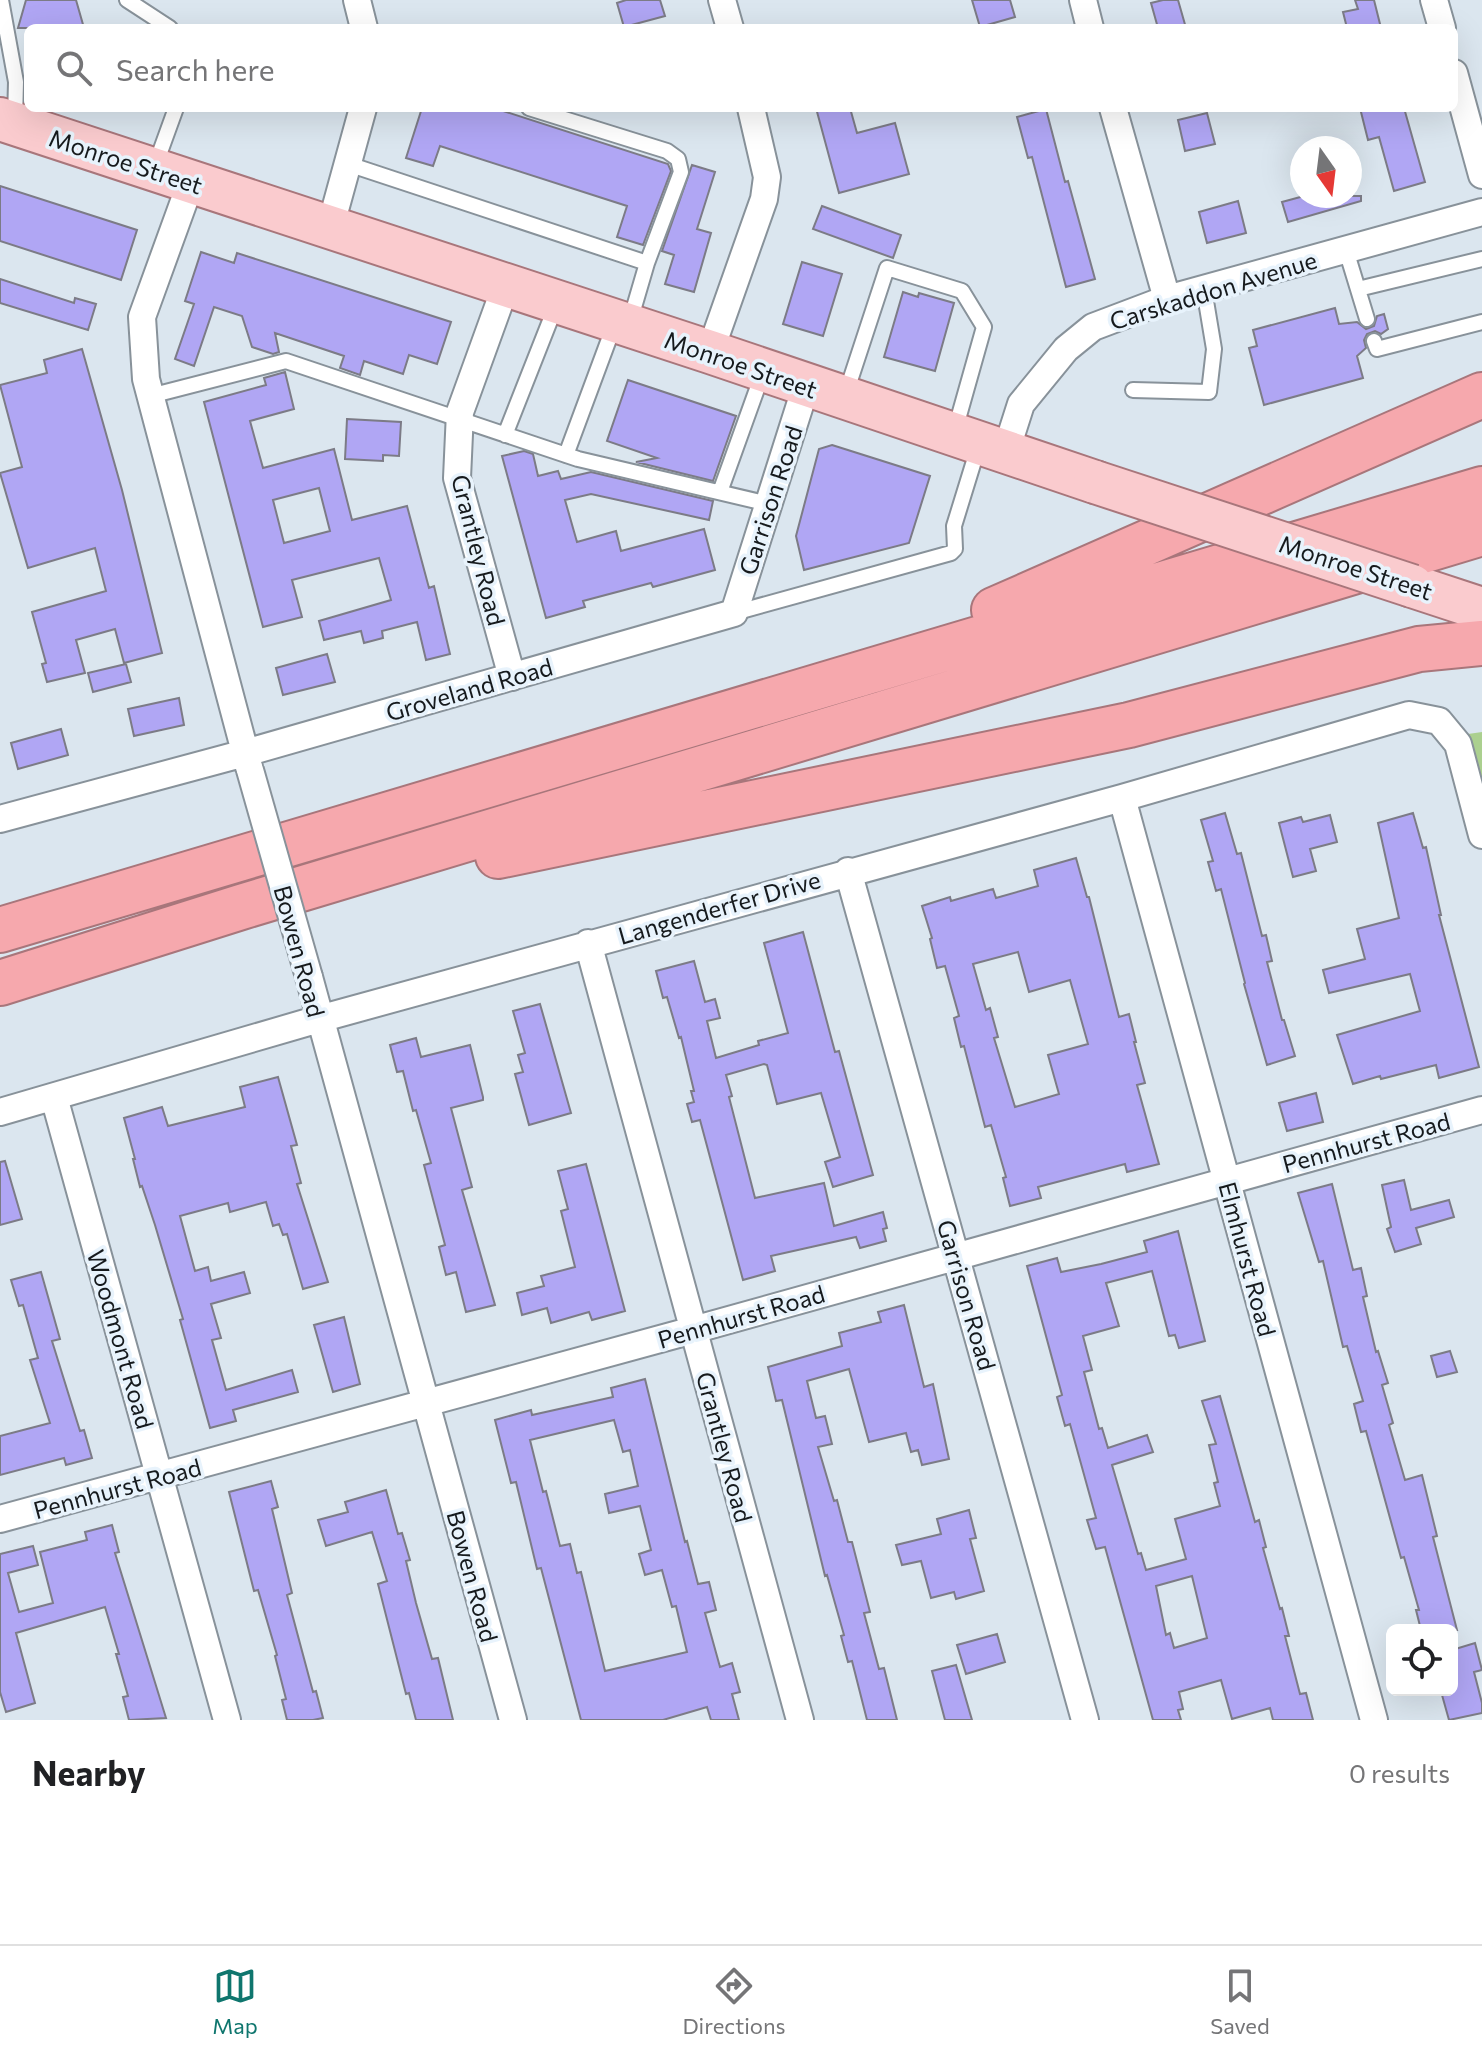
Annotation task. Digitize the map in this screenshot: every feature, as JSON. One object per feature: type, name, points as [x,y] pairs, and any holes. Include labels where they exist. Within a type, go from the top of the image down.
[{"type":"highway","points":[[516,777],[970,621],[1482,395]]},
{"type":"highway","points":[[0,930],[1482,489]]},
{"type":"highway","points":[[0,983],[301,888],[1482,533]]},
{"type":"highway","points":[[0,1000],[431,870],[1129,725],[1419,649],[1482,643]]},
{"type":"main road","name":"Monroe Street","points":[[7,122],[710,352],[757,390],[826,392],[1482,609]]},
{"type":"street","points":[[357,0],[363,24]]},
{"type":"street","points":[[722,0],[729,24]]},
{"type":"street","points":[[1083,0],[1089,24]]},
{"type":"street","points":[[1434,0],[1441,24]]},
{"type":"street","points":[[1458,88],[1482,175]]},
{"type":"street","points":[[330,228],[362,112]]},
{"type":"street","points":[[710,352],[764,199],[767,177],[752,112]]},
{"type":"street","points":[[1114,112],[1167,299]]},
{"type":"street","name":"Bowen Road","points":[[173,176],[142,317],[146,379],[247,762],[513,1720]]},
{"type":"street","name":"Carskaddon Avenue","points":[[980,442],[1021,404],[1066,349],[1093,327],[1167,299],[1482,212]]},
{"type":"street","name":"Grantley Road","points":[[506,285],[460,412],[457,478],[512,677]]},
{"type":"street","name":"Garrison Road","points":[[734,613],[769,504],[826,392]]},
{"type":"street","name":"Groveland Road","points":[[0,819],[247,762],[512,677],[734,613]]},
{"type":"street","name":"Langenderfer Drive","points":[[0,1112],[588,943],[1122,798],[1409,715],[1439,721],[1458,744],[1482,835]]},
{"type":"street","name":"Elmhurst Road","points":[[1122,798],[1374,1720]]},
{"type":"street","name":"Garrison Road","points":[[848,871],[1085,1720]]},
{"type":"street","name":"Grantley Road","points":[[588,943],[800,1720]]},
{"type":"street","name":"Woodmont Road","points":[[54,1097],[227,1720]]},
{"type":"street","name":"Pennhurst Road","points":[[0,1519],[1482,1110]]},
{"type":"lane","points":[[1,0],[16,82],[7,122]]},
{"type":"lane","points":[[127,0],[164,24]]},
{"type":"lane","points":[[173,176],[176,112]]},
{"type":"lane","points":[[542,112],[667,151],[678,159],[681,172],[647,263],[566,455]]},
{"type":"lane","points":[[348,164],[647,263]]},
{"type":"lane","points":[[1346,250],[1367,319]]},
{"type":"lane","points":[[1358,289],[1482,259]]},
{"type":"lane","points":[[826,392],[887,268],[962,291],[984,327],[980,442]]},
{"type":"lane","points":[[1133,390],[1209,392],[1214,349],[1204,289]]},
{"type":"lane","points":[[505,435],[558,303]]},
{"type":"lane","points":[[1374,341],[1377,349],[1482,322]]},
{"type":"lane","points":[[150,396],[286,361],[566,455],[769,504]]},
{"type":"lane","points":[[720,492],[757,390]]},
{"type":"lane","name":"Groveland Road","points":[[734,613],[951,553],[955,549],[954,526],[980,442]]},
{"type":"green space","points":[[1482,732],[1482,785],[1468,734]]},
{"type":"building","points":[[26,0],[76,0],[83,24],[24,24],[24,28],[18,28]]},
{"type":"building","points":[[660,0],[665,16],[623,24],[617,3]]},
{"type":"building","points":[[972,0],[1010,0],[1015,17],[979,24]]},
{"type":"building","points":[[1178,0],[1185,24],[1157,24],[1151,3]]},
{"type":"building","points":[[1355,0],[1374,0],[1380,24],[1346,24],[1343,12],[1358,9]]},
{"type":"building","points":[[421,112],[506,112],[668,164],[671,171],[643,245],[617,237],[627,206],[440,146],[433,166],[406,158]]},
{"type":"building","points":[[817,112],[851,112],[857,133],[895,123],[909,174],[839,193]]},
{"type":"building","points":[[1047,112],[1095,279],[1066,287],[1032,157],[1028,158],[1017,117]]},
{"type":"building","points":[[1361,112],[1405,112],[1425,182],[1394,191],[1379,137],[1368,140]]},
{"type":"building","points":[[1207,113],[1215,144],[1185,151],[1178,120]]},
{"type":"building","points":[[692,165],[715,172],[697,229],[711,233],[694,292],[665,284],[674,255],[662,251]]},
{"type":"building","points":[[0,186],[137,230],[121,280],[0,241]]},
{"type":"building","points":[[1290,200],[1290,208],[1337,208],[1288,222],[1282,202]]},
{"type":"building","points":[[1238,201],[1246,233],[1207,243],[1199,212]]},
{"type":"building","points":[[822,206],[901,235],[893,258],[813,229]]},
{"type":"building","points":[[201,252],[234,263],[237,253],[451,322],[437,364],[409,355],[403,374],[364,361],[360,375],[340,368],[344,356],[275,333],[279,352],[273,354],[252,347],[242,316],[214,307],[194,366],[175,359],[194,304],[185,301]]},
{"type":"building","points":[[802,262],[842,274],[823,336],[783,324]]},
{"type":"building","points":[[0,279],[74,303],[75,298],[96,304],[88,330],[0,303]]},
{"type":"building","points":[[903,292],[954,303],[935,371],[884,357]]},
{"type":"building","points":[[1335,308],[1339,324],[1357,322],[1366,329],[1374,326],[1377,316],[1384,314],[1388,329],[1381,334],[1375,331],[1367,334],[1364,340],[1366,348],[1357,356],[1363,378],[1264,405],[1249,348],[1257,346],[1253,330]]},
{"type":"building","points":[[82,349],[122,490],[162,653],[124,663],[115,629],[76,640],[85,673],[47,682],[42,664],[46,663],[32,612],[106,591],[95,548],[28,568],[0,473],[22,467],[0,385],[47,373],[44,360]]},
{"type":"building","points":[[285,372],[294,409],[250,421],[263,468],[334,449],[352,520],[407,506],[429,588],[434,586],[450,654],[426,660],[417,622],[382,631],[383,638],[364,643],[361,631],[324,640],[319,621],[391,600],[379,558],[292,580],[302,617],[263,627],[204,402],[266,385],[264,378]],"holes":[[[319,488],[330,531],[284,543],[273,500]]]},
{"type":"building","points":[[628,380],[736,416],[713,481],[636,462],[657,458],[607,441]]},
{"type":"building","points":[[347,419],[401,422],[399,456],[383,455],[383,461],[345,459]]},
{"type":"building","points":[[832,445],[930,476],[909,543],[804,570],[796,536],[819,449]]},
{"type":"building","points":[[524,451],[533,454],[538,476],[558,471],[561,479],[591,472],[713,501],[709,520],[591,494],[565,500],[577,542],[616,531],[621,551],[704,529],[715,570],[583,601],[585,607],[546,618],[502,456]]},
{"type":"building","points":[[327,654],[335,682],[283,695],[276,668]]},
{"type":"building","points":[[126,664],[131,682],[93,692],[88,673]]},
{"type":"building","points":[[179,698],[184,725],[134,736],[128,709]]},
{"type":"building","points":[[61,729],[68,755],[18,769],[11,743]]},
{"type":"building","points":[[1225,813],[1237,854],[1241,853],[1262,936],[1266,935],[1272,961],[1267,962],[1295,1056],[1267,1065],[1221,889],[1216,891],[1208,862],[1213,861],[1201,820]]},
{"type":"building","points":[[1413,813],[1423,848],[1426,847],[1439,915],[1479,1067],[1439,1078],[1436,1065],[1353,1084],[1337,1035],[1420,1011],[1410,974],[1329,993],[1323,970],[1365,959],[1357,929],[1399,918],[1378,823]]},
{"type":"building","points":[[1330,815],[1337,842],[1310,849],[1316,871],[1293,877],[1279,823],[1301,817],[1303,822]]},
{"type":"building","points":[[1076,858],[1119,1017],[1129,1014],[1145,1083],[1137,1085],[1159,1164],[1127,1172],[1125,1164],[1038,1187],[1041,1198],[1010,1206],[1003,1178],[1006,1177],[991,1125],[985,1127],[964,1046],[961,1047],[954,1018],[959,1016],[945,966],[937,968],[922,906],[993,889],[996,898],[1038,886],[1034,870]],"holes":[[[1018,952],[1029,992],[1070,980],[1088,1044],[1048,1055],[1059,1094],[1015,1107],[994,1038],[998,1037],[990,1008],[986,1010],[973,964]]]},
{"type":"building","points":[[803,932],[835,1052],[839,1051],[873,1175],[833,1187],[825,1162],[840,1157],[821,1093],[777,1104],[767,1065],[764,1064],[726,1075],[755,1198],[824,1183],[834,1226],[883,1212],[886,1241],[860,1248],[856,1237],[771,1256],[775,1271],[743,1280],[700,1120],[692,1122],[687,1104],[694,1102],[691,1091],[694,1091],[681,1037],[667,997],[663,998],[656,971],[694,961],[705,1002],[715,999],[720,1018],[707,1021],[716,1058],[788,1033],[764,943]]},
{"type":"building","points":[[540,1004],[571,1113],[529,1125],[515,1074],[523,1072],[518,1055],[525,1053],[513,1011]]},
{"type":"building","points":[[416,1038],[421,1057],[470,1045],[483,1097],[483,1100],[451,1108],[472,1187],[462,1190],[495,1305],[466,1312],[456,1272],[446,1275],[439,1247],[445,1245],[424,1165],[431,1163],[403,1071],[397,1072],[390,1045]]},
{"type":"building","points":[[278,1077],[297,1145],[291,1146],[301,1183],[297,1184],[328,1282],[303,1289],[287,1234],[283,1235],[279,1224],[273,1226],[266,1202],[230,1212],[228,1203],[180,1216],[195,1271],[208,1267],[211,1281],[244,1272],[250,1293],[211,1304],[221,1338],[212,1340],[226,1390],[292,1370],[298,1392],[233,1410],[236,1421],[210,1428],[180,1320],[183,1319],[155,1225],[140,1187],[124,1118],[162,1107],[168,1126],[245,1107],[240,1087]]},
{"type":"building","points":[[1316,1093],[1323,1122],[1287,1131],[1279,1103]]},
{"type":"building","points":[[5,1161],[22,1219],[0,1225],[0,1162]]},
{"type":"building","points":[[586,1164],[625,1311],[592,1320],[589,1312],[551,1323],[547,1308],[522,1315],[517,1293],[544,1286],[541,1276],[575,1267],[561,1211],[568,1209],[558,1171]]},
{"type":"building","points":[[1404,1180],[1411,1210],[1449,1200],[1454,1217],[1416,1228],[1421,1244],[1395,1252],[1387,1229],[1391,1227],[1382,1185]]},
{"type":"building","points":[[1332,1184],[1353,1270],[1361,1268],[1367,1296],[1363,1297],[1376,1352],[1388,1383],[1382,1385],[1393,1423],[1389,1425],[1405,1480],[1422,1475],[1437,1536],[1433,1537],[1455,1624],[1420,1624],[1416,1610],[1419,1610],[1404,1557],[1401,1558],[1366,1431],[1361,1432],[1354,1404],[1363,1401],[1347,1346],[1343,1347],[1323,1261],[1319,1262],[1298,1193]]},
{"type":"building","points":[[1178,1231],[1205,1341],[1179,1348],[1175,1335],[1169,1336],[1152,1271],[1106,1283],[1119,1326],[1083,1336],[1092,1370],[1084,1372],[1099,1429],[1102,1428],[1108,1448],[1147,1435],[1153,1452],[1112,1465],[1138,1554],[1141,1553],[1146,1570],[1186,1559],[1175,1519],[1220,1506],[1209,1445],[1216,1444],[1202,1401],[1220,1396],[1255,1522],[1259,1520],[1266,1547],[1263,1548],[1289,1636],[1285,1636],[1300,1694],[1306,1693],[1313,1720],[1273,1720],[1270,1708],[1232,1719],[1221,1680],[1179,1692],[1183,1709],[1178,1710],[1181,1720],[1153,1720],[1105,1547],[1096,1549],[1087,1520],[1096,1518],[1070,1424],[1065,1426],[1057,1397],[1062,1395],[1027,1266],[1057,1258],[1061,1272],[1101,1264],[1147,1252],[1144,1241]],"holes":[[[1192,1576],[1207,1638],[1174,1648],[1170,1633],[1166,1635],[1156,1586]]]},
{"type":"building","points":[[41,1272],[60,1339],[52,1341],[80,1431],[84,1430],[92,1458],[66,1465],[64,1458],[0,1475],[0,1436],[50,1423],[30,1360],[38,1358],[23,1305],[19,1306],[11,1280]]},
{"type":"building","points":[[904,1305],[924,1387],[933,1384],[949,1459],[922,1465],[918,1450],[911,1452],[906,1433],[869,1442],[849,1369],[807,1381],[816,1418],[825,1416],[832,1444],[818,1447],[848,1542],[852,1542],[870,1612],[864,1613],[879,1669],[884,1668],[897,1720],[867,1720],[825,1576],[782,1400],[776,1401],[768,1367],[842,1346],[839,1333],[881,1322],[878,1312]]},
{"type":"building","points":[[344,1317],[360,1384],[333,1392],[314,1325]]},
{"type":"building","points":[[1450,1351],[1457,1372],[1437,1377],[1431,1356]]},
{"type":"building","points":[[645,1379],[698,1584],[709,1582],[716,1610],[705,1613],[720,1667],[732,1663],[740,1692],[732,1694],[739,1720],[711,1720],[707,1707],[663,1720],[581,1720],[541,1568],[537,1569],[516,1482],[511,1483],[495,1420],[531,1410],[532,1415],[613,1397],[611,1388]],"holes":[[[614,1420],[623,1452],[630,1450],[638,1486],[605,1494],[609,1513],[640,1506],[651,1550],[639,1554],[645,1575],[662,1570],[672,1607],[676,1606],[687,1652],[605,1671],[581,1572],[577,1573],[570,1544],[560,1546],[530,1440]]]},
{"type":"building","points":[[271,1481],[278,1507],[272,1509],[292,1593],[287,1595],[323,1718],[313,1720],[287,1720],[277,1655],[258,1590],[254,1591],[229,1492]]},
{"type":"building","points":[[386,1490],[398,1534],[402,1533],[410,1560],[406,1561],[416,1603],[432,1659],[438,1658],[453,1720],[416,1720],[409,1693],[406,1694],[378,1584],[387,1581],[372,1532],[326,1546],[318,1520],[348,1512],[345,1502]]},
{"type":"building","points":[[969,1510],[976,1538],[970,1539],[984,1591],[956,1599],[954,1592],[931,1598],[921,1561],[902,1565],[896,1545],[941,1534],[937,1519]]},
{"type":"building","points":[[112,1525],[119,1552],[115,1553],[166,1718],[129,1720],[123,1697],[128,1696],[105,1607],[16,1633],[35,1703],[6,1712],[0,1692],[0,1554],[33,1546],[38,1565],[8,1573],[19,1612],[53,1603],[40,1552],[87,1540],[85,1532]]},
{"type":"building","points":[[997,1634],[1005,1662],[966,1674],[957,1645]]},
{"type":"building","points":[[1475,1643],[1482,1670],[1474,1672],[1482,1713],[1449,1720],[1442,1696],[1458,1696],[1458,1648]]},
{"type":"building","points":[[956,1665],[972,1720],[945,1720],[932,1671]]}]
